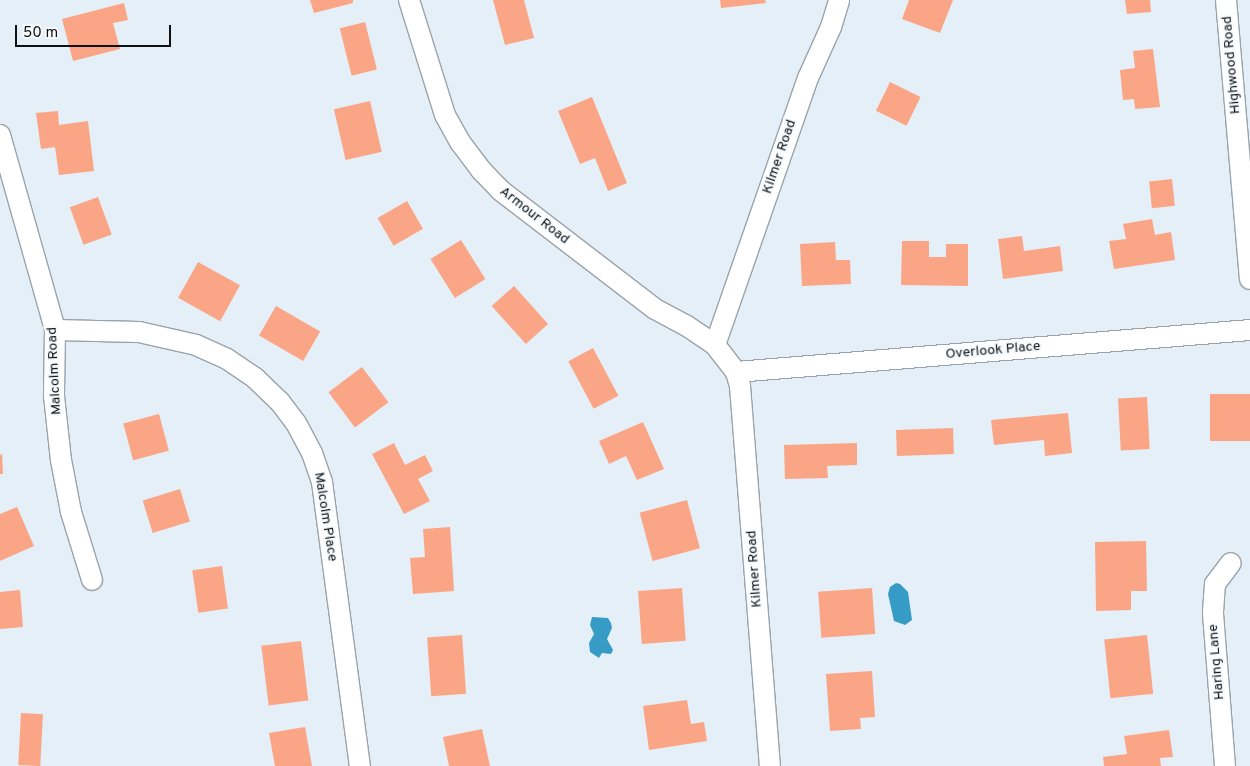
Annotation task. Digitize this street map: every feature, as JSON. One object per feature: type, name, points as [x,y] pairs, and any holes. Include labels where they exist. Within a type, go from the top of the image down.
[{"type":"street","name":"Armour Road","points":[[409,0],[433,82],[445,115],[460,142],[481,170],[500,190],[655,310],[687,326],[715,345],[736,372]]},
{"type":"street","name":"Kilmer Road","points":[[715,345],[808,78],[831,27],[839,0]]},
{"type":"street","name":"Highwood Road","points":[[1226,0],[1250,279]]},
{"type":"street","name":"Malcolm Road","points":[[0,135],[55,330],[54,396],[61,460],[71,512],[92,580]]},
{"type":"street","name":"Malcolm Place","points":[[55,330],[139,332],[196,346],[227,359],[255,378],[280,402],[296,423],[312,453],[322,482],[360,766]]},
{"type":"street","name":"Overlook Place","points":[[736,372],[1250,330]]},
{"type":"street","name":"Kilmer Road","points":[[736,372],[742,401],[770,766]]},
{"type":"street","name":"Haring Lane","points":[[1225,766],[1212,612],[1215,584],[1231,563]]},
{"type":"water","points":[[896,583],[900,584],[908,592],[912,620],[905,625],[894,621],[888,594],[890,587]]},
{"type":"water","points":[[592,617],[608,618],[612,628],[607,639],[613,650],[611,654],[602,653],[599,658],[590,652],[589,643],[594,634],[590,625]]},
{"type":"building","points":[[310,0],[353,0],[353,3],[314,13]]},
{"type":"building","points":[[493,0],[524,0],[534,38],[505,45]]},
{"type":"building","points":[[720,0],[765,0],[766,3],[721,8]]},
{"type":"building","points":[[909,0],[953,0],[940,33],[902,19]]},
{"type":"building","points":[[1125,0],[1150,0],[1151,12],[1127,14]]},
{"type":"building","points":[[124,3],[128,20],[113,23],[120,49],[73,61],[62,19]]},
{"type":"building","points":[[365,22],[377,70],[352,76],[340,28]]},
{"type":"building","points":[[1153,49],[1160,107],[1135,109],[1134,99],[1123,100],[1120,70],[1135,68],[1133,51]]},
{"type":"building","points":[[890,82],[921,97],[907,126],[876,111]]},
{"type":"building","points":[[592,97],[627,183],[608,191],[595,158],[580,164],[558,111]]},
{"type":"building","points":[[370,101],[382,152],[346,160],[334,109]]},
{"type":"building","points":[[58,111],[59,125],[88,121],[94,171],[59,175],[55,147],[41,149],[36,113]]},
{"type":"building","points":[[1172,179],[1175,206],[1152,208],[1149,181]]},
{"type":"building","points":[[98,197],[112,235],[83,245],[70,207]]},
{"type":"building","points":[[407,201],[423,229],[394,246],[378,218]]},
{"type":"building","points":[[1152,219],[1155,235],[1171,232],[1175,260],[1114,269],[1109,241],[1126,239],[1123,224]]},
{"type":"building","points":[[1022,236],[1024,251],[1060,246],[1063,271],[1003,279],[998,239]]},
{"type":"building","points":[[461,240],[485,279],[455,298],[430,259]]},
{"type":"building","points":[[902,241],[929,241],[929,257],[946,257],[946,244],[968,244],[968,286],[901,285]]},
{"type":"building","points":[[835,242],[836,260],[850,260],[851,284],[802,286],[800,244]]},
{"type":"building","points":[[198,262],[240,285],[220,321],[178,298]]},
{"type":"building","points":[[514,286],[548,324],[526,344],[492,306]]},
{"type":"building","points":[[276,306],[320,332],[303,361],[259,335]]},
{"type":"building","points":[[593,348],[618,396],[594,409],[568,361]]},
{"type":"building","points":[[362,367],[388,402],[355,427],[328,392]]},
{"type":"building","points":[[1210,394],[1250,394],[1250,441],[1210,441]]},
{"type":"building","points":[[1147,397],[1150,449],[1121,450],[1118,399]]},
{"type":"building","points":[[1068,413],[1072,453],[1045,456],[1044,440],[994,445],[991,420]]},
{"type":"building","points":[[159,414],[169,451],[133,460],[123,424]]},
{"type":"building","points":[[643,422],[664,469],[637,480],[626,456],[609,464],[599,441]]},
{"type":"building","points":[[953,428],[954,454],[897,456],[896,430]]},
{"type":"building","points":[[394,443],[405,465],[425,455],[433,471],[418,479],[430,501],[404,514],[372,454]]},
{"type":"building","points":[[857,443],[857,465],[827,466],[828,478],[785,479],[784,445]]},
{"type":"building","points":[[2,454],[3,474],[0,474],[0,455]]},
{"type":"building","points":[[180,489],[190,522],[153,533],[143,500]]},
{"type":"building","points":[[687,500],[700,548],[653,561],[640,513]]},
{"type":"building","points":[[17,507],[34,546],[0,561],[0,514]]},
{"type":"building","points":[[450,527],[454,591],[413,594],[410,558],[425,557],[423,529]]},
{"type":"building","points":[[1146,541],[1147,591],[1131,591],[1131,610],[1096,611],[1095,542]]},
{"type":"building","points":[[222,566],[228,609],[198,613],[192,570]]},
{"type":"building","points":[[682,588],[686,641],[642,644],[638,591]]},
{"type":"building","points":[[872,588],[875,634],[821,638],[818,592]]},
{"type":"building","points":[[20,590],[23,627],[0,629],[0,592]]},
{"type":"building","points":[[462,635],[466,694],[431,696],[427,637]]},
{"type":"building","points":[[1147,635],[1153,694],[1110,698],[1104,639]]},
{"type":"building","points":[[301,641],[308,701],[269,705],[261,646]]},
{"type":"building","points":[[872,671],[875,717],[860,718],[861,729],[830,731],[826,674]]},
{"type":"building","points":[[687,700],[691,724],[704,722],[707,741],[649,750],[643,706]]},
{"type":"building","points":[[21,713],[43,714],[40,766],[18,765]]},
{"type":"building","points":[[305,727],[312,766],[275,766],[269,733]]},
{"type":"building","points":[[482,729],[490,766],[449,766],[443,737]]},
{"type":"building","points":[[1169,730],[1173,757],[1160,758],[1161,766],[1104,766],[1103,757],[1127,754],[1124,736]]}]
